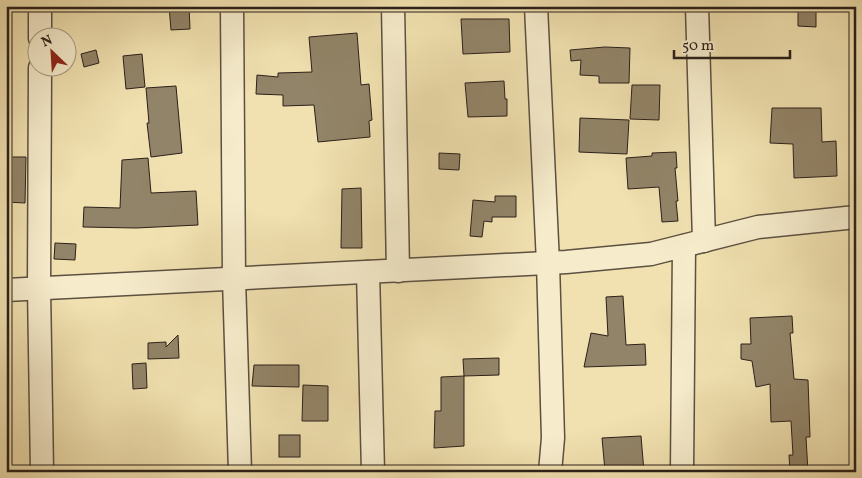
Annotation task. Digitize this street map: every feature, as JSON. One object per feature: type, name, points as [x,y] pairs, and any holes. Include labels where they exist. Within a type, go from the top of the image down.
[{"type":"street","points":[[40,6],[40,28]]},
{"type":"street","points":[[232,6],[234,279],[240,472]]},
{"type":"street","points":[[393,6],[398,270]]},
{"type":"street","points":[[536,6],[548,263],[553,438],[550,472]]},
{"type":"street","points":[[682,472],[694,243],[697,6]]},
{"type":"street","points":[[40,78],[39,288],[42,472]]},
{"type":"street","points":[[6,290],[548,263],[651,254],[758,227],[856,217]]},
{"type":"street","points":[[368,272],[373,472]]},
{"type":"building","points":[[169,6],[189,6],[190,29],[171,30]]},
{"type":"building","points":[[798,6],[816,6],[816,27],[798,26]]},
{"type":"building","points":[[461,19],[509,19],[510,52],[463,54]]},
{"type":"building","points":[[357,33],[361,85],[369,84],[372,120],[369,121],[370,137],[318,142],[314,105],[283,106],[283,95],[256,94],[257,75],[278,77],[278,73],[312,72],[309,37]]},
{"type":"building","points":[[605,47],[630,48],[629,83],[599,83],[599,76],[580,75],[581,60],[571,61],[570,50]]},
{"type":"building","points":[[96,50],[99,63],[84,67],[81,54]]},
{"type":"building","points":[[142,54],[145,87],[126,89],[123,56]]},
{"type":"building","points":[[504,81],[507,116],[468,117],[465,83]]},
{"type":"building","points":[[632,85],[660,85],[659,120],[630,119]]},
{"type":"building","points":[[176,86],[182,153],[151,157],[147,123],[149,123],[146,88]]},
{"type":"building","points":[[772,108],[821,108],[822,142],[836,141],[837,176],[794,178],[793,144],[770,143]]},
{"type":"building","points":[[580,118],[629,120],[627,154],[579,152]]},
{"type":"building","points":[[676,152],[678,221],[662,222],[659,187],[628,189],[626,158],[652,156],[652,153]]},
{"type":"building","points":[[439,153],[460,154],[459,170],[439,169]]},
{"type":"building","points":[[6,157],[26,157],[25,203],[6,202]]},
{"type":"building","points":[[148,158],[151,193],[196,191],[198,225],[136,228],[83,227],[84,207],[120,208],[122,160]]},
{"type":"building","points":[[361,188],[362,248],[341,248],[342,189]]},
{"type":"building","points":[[495,196],[516,196],[516,217],[492,217],[492,222],[484,221],[482,237],[470,236],[473,200],[495,202]]},
{"type":"building","points":[[55,243],[76,244],[75,260],[54,259]]},
{"type":"building","points":[[623,296],[626,345],[645,344],[646,365],[584,367],[591,333],[608,336],[606,297]]},
{"type":"building","points":[[792,316],[793,333],[790,333],[794,379],[808,380],[810,437],[806,437],[808,472],[790,472],[789,455],[793,455],[791,421],[771,422],[770,384],[756,387],[752,361],[741,359],[741,344],[751,344],[750,318]]},
{"type":"building","points":[[178,335],[179,358],[148,359],[148,343],[166,342],[166,347]]},
{"type":"building","points":[[499,358],[499,375],[464,376],[463,359]]},
{"type":"building","points":[[146,363],[147,388],[133,389],[132,364]]},
{"type":"building","points":[[254,365],[299,365],[299,387],[252,386]]},
{"type":"building","points":[[464,376],[464,446],[434,448],[435,411],[441,411],[441,377]]},
{"type":"building","points":[[303,385],[328,386],[328,421],[302,421]]},
{"type":"building","points":[[279,435],[300,435],[300,457],[279,457]]},
{"type":"building","points":[[641,436],[644,472],[626,472],[626,469],[605,471],[602,438]]}]
